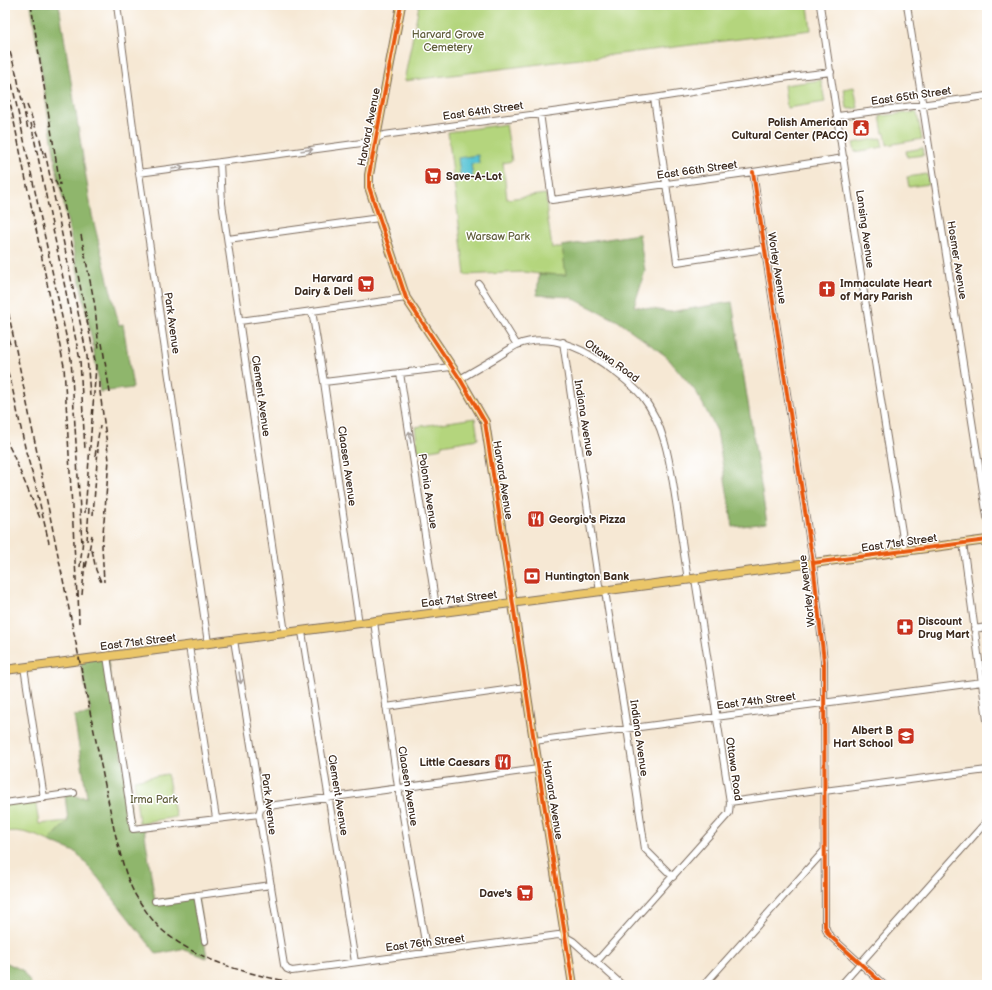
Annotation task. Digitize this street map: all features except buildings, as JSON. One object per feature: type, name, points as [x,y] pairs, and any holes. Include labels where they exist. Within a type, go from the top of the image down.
[{"type":"main road","name":"Harvard Avenue","points":[[401,5],[368,180],[406,298],[460,379],[485,422],[538,769],[573,985]]},
{"type":"main road","name":"East 71st Street","points":[[5,670],[302,632],[987,540]]},
{"type":"street","name":"Park Avenue","points":[[117,5],[139,173],[208,643]]},
{"type":"street","name":"Lansing Avenue","points":[[820,5],[838,116],[858,257],[905,551]]},
{"type":"street","name":"Hosmer Avenue","points":[[907,5],[987,517]]},
{"type":"street","name":"East 64th Street","points":[[139,173],[369,142],[384,135],[831,72]]},
{"type":"street","name":"East 65th Street","points":[[838,116],[987,96]]},
{"type":"street","points":[[654,98],[677,262],[764,249]]},
{"type":"street","name":"East 66th Street","points":[[540,113],[552,200],[844,158]]},
{"type":"street","name":"Clement Avenue","points":[[220,162],[222,203],[285,633]]},
{"type":"street","name":"Worley Avenue","points":[[753,172],[813,563],[824,661],[825,926],[826,931],[884,985]]},
{"type":"street","points":[[228,239],[379,218]]},
{"type":"street","points":[[479,284],[517,345]]},
{"type":"street","points":[[240,320],[406,298]]},
{"type":"street","name":"Claasen Avenue","points":[[312,311],[324,382],[359,624]]},
{"type":"street","name":"Ottawa Road","points":[[460,379],[517,345],[532,341],[546,340],[563,342],[584,351],[629,383],[653,412],[662,432],[669,456],[717,716],[730,802],[729,813],[598,961]]},
{"type":"street","name":"Indiana Avenue","points":[[563,342],[603,591],[627,728],[645,849],[673,877]]},
{"type":"street","points":[[324,382],[451,367]]},
{"type":"street","name":"Polonia Avenue","points":[[400,373],[437,613]]},
{"type":"street","points":[[963,544],[987,720]]},
{"type":"street","name":"Claasen Avenue","points":[[374,622],[398,787],[426,953]]},
{"type":"street","points":[[974,629],[987,627]]},
{"type":"street","name":"Clement Avenue","points":[[302,632],[355,962]]},
{"type":"street","name":"Park Avenue","points":[[234,640],[261,807],[259,814],[284,965],[287,969]]},
{"type":"street","points":[[189,646],[216,818]]},
{"type":"street","points":[[107,656],[133,829],[259,814]]},
{"type":"street","points":[[24,667],[44,798]]},
{"type":"street","name":"East 74th Street","points":[[534,741],[982,682]]},
{"type":"street","points":[[386,707],[526,687]]},
{"type":"street","points":[[261,807],[538,769]]},
{"type":"street","points":[[730,802],[987,770]]},
{"type":"street","points":[[5,803],[74,793]]},
{"type":"street","points":[[840,985],[987,822]]},
{"type":"street","points":[[704,985],[824,851]]},
{"type":"street","points":[[155,901],[271,885]]},
{"type":"street","points":[[197,895],[205,941]]},
{"type":"street","name":"East 76th Street","points":[[287,969],[292,971],[558,935],[566,937]]},
{"type":"street","points":[[566,937],[574,941],[598,961],[622,985]]},
{"type":"green space","points":[[31,5],[59,5],[92,215],[119,325],[123,324],[133,388],[100,392],[92,340],[57,171]]},
{"type":"green space","name":"Harvard Grove Cemetery","points":[[419,5],[808,5],[811,30],[404,81]]},
{"type":"green space","points":[[821,80],[825,102],[787,108],[784,85]]},
{"type":"green space","points":[[854,87],[858,108],[849,109],[847,108],[844,89]]},
{"type":"green space","points":[[916,112],[922,139],[887,145],[880,116]]},
{"type":"green space","name":"Warsaw Park","points":[[506,124],[512,161],[503,163],[507,199],[546,194],[552,248],[563,248],[569,275],[524,272],[465,275],[448,132]]},
{"type":"green space","points":[[881,138],[883,147],[855,152],[853,143]]},
{"type":"green space","points":[[923,148],[924,155],[907,157],[906,151]]},
{"type":"green space","points":[[927,174],[929,184],[909,187],[907,177]]},
{"type":"green space","points":[[639,234],[645,271],[634,306],[670,312],[732,302],[767,523],[733,527],[717,431],[697,393],[666,356],[618,321],[570,297],[537,295],[539,274],[566,275],[562,246]]},
{"type":"green space","points":[[475,418],[478,439],[442,445],[442,448],[418,452],[415,427]]},
{"type":"green space","points":[[107,656],[133,829],[144,828],[155,901],[197,895],[207,958],[181,949],[157,954],[77,853],[49,841],[68,821],[65,795],[74,793],[78,797],[87,797],[74,716],[91,714],[80,660]]},
{"type":"green space","name":"Irma Park","points":[[167,774],[176,817],[139,823],[134,780]]},
{"type":"green space","points":[[35,799],[39,824],[68,821],[49,841],[22,832],[5,832],[5,803]]},
{"type":"green space","points":[[5,962],[22,970],[32,985],[5,985]]},
{"type":"water","points":[[478,155],[479,163],[471,164],[473,178],[461,180],[458,158]]},
{"type":"railway","points":[[31,5],[60,185]]},
{"type":"railway","points":[[5,33],[7,87],[64,366],[77,596]]},
{"type":"railway","points":[[10,52],[17,76],[28,130]]},
{"type":"railway","points":[[12,84],[71,359],[82,544]]},
{"type":"railway","points":[[27,105],[40,139],[44,158]]},
{"type":"railway","points":[[31,123],[80,360],[85,450]]},
{"type":"railway","points":[[45,152],[87,356],[90,396]]},
{"type":"railway","points":[[55,180],[63,199],[96,366],[85,513]]},
{"type":"railway","points":[[81,235],[95,306],[99,350]]},
{"type":"railway","points":[[5,296],[114,829],[128,880],[136,896],[151,918],[162,930],[177,942],[194,952],[230,967],[249,973],[306,985]]},
{"type":"railway","points":[[5,330],[11,347]]},
{"type":"railway","points":[[102,343],[110,393]]},
{"type":"railway","points":[[5,364],[11,382],[26,452],[49,543]]},
{"type":"railway","points":[[100,382],[109,460],[102,546],[104,582]]},
{"type":"railway","points":[[95,456],[100,426]]},
{"type":"railway","points":[[5,438],[40,518]]},
{"type":"railway","points":[[93,515],[98,449]]},
{"type":"railway","points":[[87,541],[89,507]]},
{"type":"railway","points":[[86,567],[92,535]]},
{"type":"railway","points":[[80,567],[83,539]]},
{"type":"railway","points":[[92,550],[96,570],[101,582]]},
{"type":"railway","points":[[82,595],[85,561]]},
{"type":"railway","points":[[78,591],[79,623]]},
{"type":"cycle path","points":[[401,5],[369,175],[369,187],[406,298],[460,379],[485,422],[573,985]]},
{"type":"cycle path","points":[[753,172],[813,563],[824,661],[825,926],[828,934],[884,985]]},
{"type":"cycle path","points":[[813,563],[987,540]]},
{"type":"place","name":"Polish American Cultural Center (PACC)","points":[[861,128]]},
{"type":"place","name":"Save-A-Lot","points":[[433,176]]},
{"type":"place","name":"Harvard Dairy & Deli","points":[[366,284]]},
{"type":"place","name":"Immaculate Heart of Mary Parish","points":[[827,289]]},
{"type":"place","name":"Georgio's Pizza","points":[[536,519]]},
{"type":"place","name":"Huntington Bank","points":[[532,576]]},
{"type":"place","name":"Discount Drug Mart","points":[[905,627]]},
{"type":"place","name":"Albert B Hart School","points":[[906,736]]},
{"type":"place","name":"Little Caesars","points":[[503,762]]},
{"type":"place","name":"Dave's","points":[[525,893]]}]
